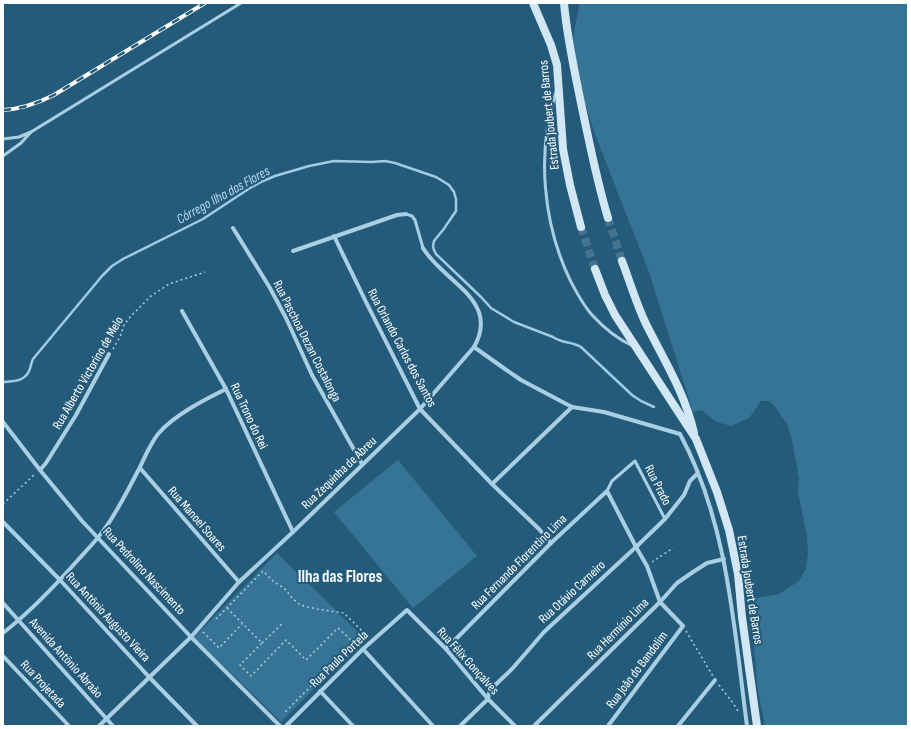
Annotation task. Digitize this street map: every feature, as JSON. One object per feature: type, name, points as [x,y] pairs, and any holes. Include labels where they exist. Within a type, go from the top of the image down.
[{"type":"main road","name":"Estrada Joubert de Barros","points":[[533,3],[551,45],[557,65],[564,155],[581,227]]},
{"type":"main road","points":[[564,3],[569,42],[596,176],[608,218]]},
{"type":"main road","name":"Estrada Joubert de Barros","points":[[622,261],[640,311],[683,398],[696,439],[723,510],[738,574],[742,617],[757,726]]},
{"type":"main road","name":"Estrada Joubert de Barros","points":[[595,269],[604,294],[615,315],[696,439]]},
{"type":"street","points":[[293,251],[397,215],[406,214]]},
{"type":"street","name":"Rua Paschoa Dezan Costalonga","points":[[233,228],[270,288],[286,318],[312,375],[362,464]]},
{"type":"street","name":"Rua Orlando Carlos dos Santos","points":[[334,236],[420,409],[492,484],[552,543]]},
{"type":"street","name":"Rua Zequinha de Abreu","points":[[99,726],[191,637],[240,582],[420,409],[474,347],[481,330],[480,313],[462,288],[427,255],[423,248]]},
{"type":"street","name":"Rua Trono do Rei","points":[[182,311],[226,389],[293,532]]},
{"type":"street","points":[[474,347],[521,380],[572,407],[604,412],[680,434],[698,473],[724,559],[729,586],[747,726]]},
{"type":"street","name":"Rua Alberto Victorino de Melo","points":[[40,470],[70,426],[109,354]]},
{"type":"street","points":[[3,633],[19,621],[60,580],[109,524],[158,434],[172,421],[198,404],[226,389]]},
{"type":"street","points":[[492,484],[572,407]]},
{"type":"street","name":"Rua Pedrolino Nascimento","points":[[3,422],[82,521],[191,637],[280,726]]},
{"type":"street","name":"Rua Manoel Soares","points":[[140,468],[240,582]]},
{"type":"street","name":"Rua Otávio Carneiro","points":[[460,726],[488,699],[489,693],[493,687],[512,669],[544,632],[665,519],[684,495],[690,481],[698,473]]},
{"type":"street","points":[[607,491],[647,566],[660,602]]},
{"type":"street","name":"Rua Fernando Florentino Lima","points":[[446,649],[552,543],[607,491]]},
{"type":"street","name":"Rua Antônio Augusto Vieira","points":[[3,522],[60,580],[150,678],[197,726]]},
{"type":"street","name":"Rua Hermínio Lima","points":[[534,726],[660,602],[677,583],[707,563],[724,559]]},
{"type":"street","name":"Rua João do Bandolim","points":[[608,726],[683,626],[660,602]]},
{"type":"street","name":"Avenida Antônio Abraão","points":[[3,603],[113,726]]},
{"type":"street","name":"Rua Félix Gonçalves","points":[[407,610],[446,649],[488,699],[515,726]]},
{"type":"street","name":"Rua Paulo Portela","points":[[286,726],[363,649],[407,610]]},
{"type":"street","points":[[363,649],[433,726]]},
{"type":"street","name":"Rua Projetada","points":[[3,656],[69,726]]},
{"type":"street","points":[[678,726],[715,680]]},
{"type":"street","points":[[320,691],[353,726]]},
{"type":"lane","points":[[3,139],[19,137],[31,132],[241,3]]},
{"type":"lane","points":[[559,82],[547,128],[545,164],[550,214],[556,244],[568,274],[580,298],[592,315],[617,338],[637,349]]},
{"type":"lane","points":[[3,156],[21,143],[31,132]]},
{"type":"lane","name":"Rua Zequinha de Abreu","points":[[406,214],[412,216],[415,220],[423,248]]},
{"type":"lane","name":"Rua Prado","points":[[607,491],[612,481],[635,461],[665,519]]},
{"type":"path","name":"Rua Alberto Victorino de Melo","points":[[109,354],[120,337],[124,325],[151,296],[169,284],[205,272]]},
{"type":"path","points":[[3,504],[40,470]]},
{"type":"path","points":[[647,566],[673,548]]},
{"type":"path","points":[[212,622],[262,571],[285,589],[293,599],[300,604],[317,610],[344,613],[364,633],[285,712]]},
{"type":"path","points":[[227,608],[262,643]]},
{"type":"path","points":[[203,632],[219,648],[242,624]]},
{"type":"path","points":[[282,624],[240,665],[251,676],[286,640],[306,660],[338,628],[354,643]]},
{"type":"shaded area","points":[[580,3],[908,3],[908,726],[765,726],[757,685],[751,621],[754,610],[752,599],[779,594],[799,581],[806,569],[808,553],[807,536],[798,492],[799,478],[792,440],[788,426],[774,405],[769,401],[761,401],[749,418],[731,426],[717,422],[701,410],[693,412],[649,272],[596,137],[577,76],[571,47]]},
{"type":"shaded area","points":[[398,460],[477,556],[413,608],[334,512]]},
{"type":"shaded area","points":[[277,553],[364,638],[281,722],[194,637]]},
{"type":"waterway","name":"Córrego Ilha das Flores","points":[[3,382],[18,380],[27,375],[33,359],[102,276],[112,266],[123,259],[203,219],[250,188],[275,176],[309,166],[334,161],[385,161],[436,177],[449,185],[454,192],[456,199],[456,211],[434,241],[434,250],[436,254],[491,308],[514,322],[560,341],[581,347],[632,395],[654,407]]},
{"type":"tunnel","points":[[608,218],[622,261]]},
{"type":"tunnel","points":[[581,227],[595,269]]},
{"type":"railway","points":[[3,110],[30,105],[54,95],[205,3]]},
{"type":"district","name":"Ilha das Flores","points":[[340,577]]}]
